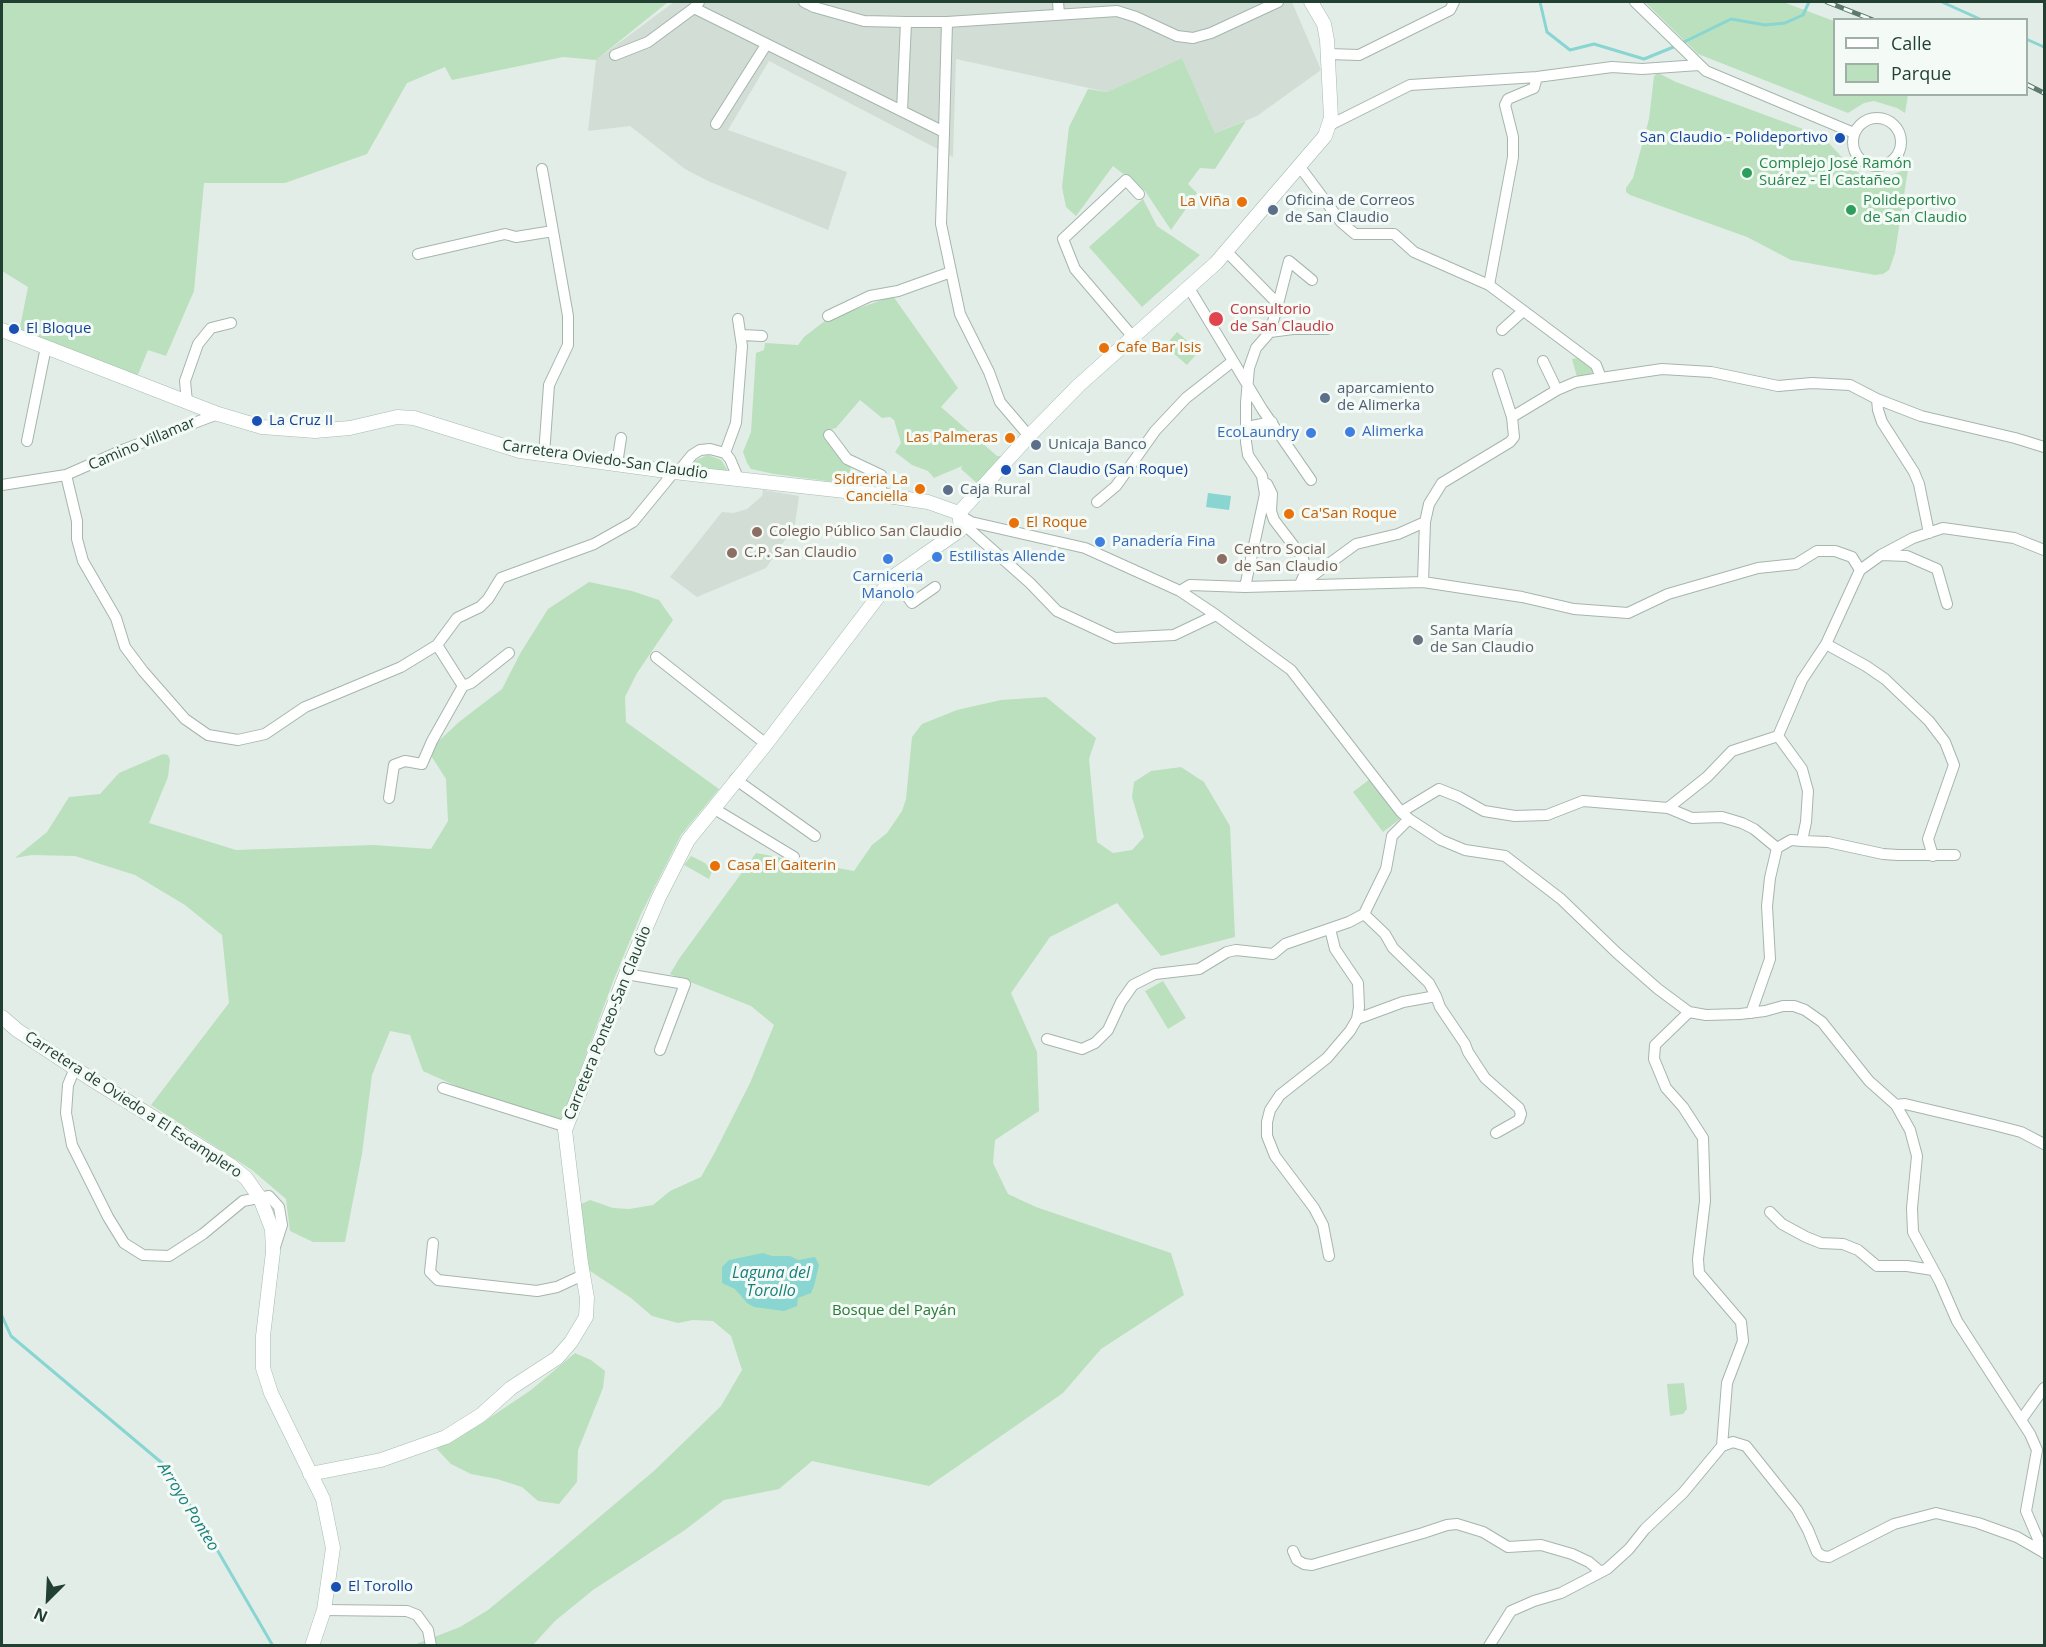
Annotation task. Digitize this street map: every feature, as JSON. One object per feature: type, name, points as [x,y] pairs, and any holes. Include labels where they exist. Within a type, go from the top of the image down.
[{"type":"street","points":[[804,2],[814,7],[835,7],[864,21],[947,22],[1117,11],[1136,16],[1177,36],[1193,38],[1211,33],[1278,2]]},
{"type":"street","points":[[1058,2],[1059,14]]},
{"type":"street","points":[[960,515],[1029,436],[1079,385],[1189,288],[1226,251],[1325,136],[1330,125],[1328,54],[1324,24],[1311,2]]},
{"type":"street","points":[[1328,54],[1359,56],[1450,10],[1454,2]]},
{"type":"street","points":[[1635,2],[1706,71],[1854,133]]},
{"type":"street","points":[[615,55],[648,42],[696,5],[766,45],[944,132]]},
{"type":"street","points":[[902,111],[906,22]]},
{"type":"street","points":[[947,22],[941,224],[960,314],[989,372],[1000,402],[1029,436]]},
{"type":"street","points":[[716,124],[766,45]]},
{"type":"street","points":[[1330,125],[1410,84],[1537,77],[1612,67],[1642,69],[1699,65]]},
{"type":"street","points":[[1489,285],[1513,157],[1513,137],[1505,105],[1508,99],[1534,88],[1537,77]]},
{"type":"street","points":[[1881,118],[1888,120],[1902,134],[1902,147],[1897,157],[1885,165],[1868,164],[1856,153],[1853,142],[1854,133],[1866,120],[1881,118]]},
{"type":"street","points":[[1300,167],[1341,222],[1355,234],[1394,234],[1414,252],[1489,285],[1596,365],[1601,378]]},
{"type":"street","points":[[542,169],[568,316],[568,345],[549,385],[544,455]]},
{"type":"street","points":[[1133,337],[1075,269],[1063,239],[1126,180],[1139,194]]},
{"type":"street","points":[[418,254],[505,234],[516,237],[553,231]]},
{"type":"street","points":[[1226,251],[1278,304]]},
{"type":"street","points":[[1300,585],[1306,571],[1303,558],[1274,520],[1271,511],[1272,494],[1248,454],[1245,411],[1249,368],[1256,348],[1270,332],[1289,261],[1312,280]]},
{"type":"street","points":[[828,316],[870,296],[898,291],[951,272]]},
{"type":"street","points":[[1189,288],[1262,409],[1311,480]]},
{"type":"street","points":[[1502,330],[1523,311]]},
{"type":"street","points":[[724,453],[736,423],[742,335],[738,319]]},
{"type":"street","points":[[187,402],[185,381],[198,344],[211,328],[231,323]]},
{"type":"street","points":[[1270,332],[1327,329]]},
{"type":"street","name":"Carretera Oviedo-San Claudio","points":[[2,330],[218,414],[262,427],[288,430],[350,428],[397,417],[414,418],[488,443],[520,451],[676,472],[881,495],[928,502],[943,506],[960,515]]},
{"type":"street","points":[[742,335],[762,336]]},
{"type":"street","points":[[27,441],[46,347]]},
{"type":"street","points":[[1097,502],[1116,486],[1155,431],[1186,398],[1233,361]]},
{"type":"street","points":[[1543,361],[1557,390]]},
{"type":"street","points":[[1512,417],[1557,390],[1576,382],[1662,369],[1711,372],[1778,386],[1812,383],[1850,385],[1877,399],[1921,416],[2044,447]]},
{"type":"street","points":[[1423,582],[1425,522],[1429,504],[1442,483],[1510,442],[1514,437],[1512,417],[1498,374]]},
{"type":"street","points":[[1877,399],[1882,422],[1914,472],[1919,484],[1929,533]]},
{"type":"street","points":[[1245,411],[1254,407],[1262,409]]},
{"type":"street","points":[[1246,434],[1252,417],[1262,409]]},
{"type":"street","name":"Camino Villamar","points":[[2,485],[66,475],[125,449],[218,414]]},
{"type":"street","points":[[1246,434],[1252,426],[1272,422]]},
{"type":"street","points":[[829,435],[847,459],[881,475],[881,495]]},
{"type":"street","points":[[618,464],[621,438]]},
{"type":"street","points":[[66,475],[83,561],[116,618],[125,647],[185,719],[208,735],[238,740],[265,734],[305,707],[401,667],[437,645],[457,618],[480,607],[501,578],[594,544],[633,522],[676,472],[700,450],[710,449],[724,453],[734,465],[738,478]]},
{"type":"street","points":[[1245,587],[1265,494],[1262,476]]},
{"type":"street","points":[[960,515],[971,522],[1085,548],[1179,591],[1216,615],[1291,670],[1405,815],[1441,840],[1465,850],[1505,856],[1561,899],[1617,953],[1658,989],[1689,1012],[1707,1015],[1751,1013],[1783,1006],[1805,1010],[1822,1022],[1869,1081],[1896,1105],[1910,1130],[1917,1156],[1911,1208],[1913,1232],[1957,1321],[2041,1454],[2026,1511],[2044,1553]]},
{"type":"street","points":[[960,515],[969,529],[1006,564],[1030,582],[1057,611],[1115,638],[1173,635],[1216,615]]},
{"type":"street","name":"Carretera Ponteo-San Claudio","points":[[310,1474],[381,1460],[446,1437],[481,1415],[511,1388],[558,1358],[571,1342],[586,1317],[587,1298],[566,1130],[626,974],[659,897],[688,840],[735,779],[766,744],[893,577],[960,530],[960,515]]},
{"type":"street","points":[[1300,585],[1356,544],[1398,534],[1425,522]]},
{"type":"street","points":[[1668,808],[1707,777],[1732,751],[1778,736],[1802,680],[1826,644],[1860,570],[1881,555],[1913,538],[1943,528],[2014,538],[2044,550]]},
{"type":"street","points":[[1179,591],[1190,585],[1245,587],[1423,582],[1521,597],[1574,609],[1628,613],[1668,594],[1758,568],[1796,564],[1818,551],[1835,551],[1852,556],[1860,570]]},
{"type":"street","points":[[1881,555],[1907,556],[1937,569],[1947,604]]},
{"type":"street","points":[[893,577],[912,603],[935,587]]},
{"type":"street","points":[[1826,644],[1885,679],[1929,721],[1946,742],[1954,765],[1928,839],[1933,856]]},
{"type":"street","points":[[437,645],[464,686]]},
{"type":"street","points":[[389,798],[394,765],[405,761],[422,764],[432,741],[464,686],[509,653]]},
{"type":"street","points":[[656,657],[766,744]]},
{"type":"street","points":[[1778,736],[1802,769],[1808,791],[1802,840]]},
{"type":"street","points":[[735,779],[815,836]]},
{"type":"street","points":[[1047,1040],[1082,1049],[1095,1043],[1108,1030],[1121,1002],[1133,985],[1155,974],[1199,969],[1227,952],[1236,950],[1273,954],[1285,944],[1330,929],[1364,914],[1386,869],[1392,836],[1405,815],[1439,789],[1484,811],[1515,816],[1547,815],[1583,801],[1668,808],[1692,818],[1722,817],[1754,829],[1778,848]]},
{"type":"street","points":[[713,808],[794,856]]},
{"type":"street","points":[[1751,1013],[1770,959],[1767,906],[1770,878],[1778,848],[1791,840],[1802,840],[1828,842],[1883,854],[1955,855]]},
{"type":"street","points":[[1364,914],[1385,934],[1393,948],[1429,983],[1440,1007],[1485,1078],[1519,1108],[1521,1114],[1519,1120],[1496,1134]]},
{"type":"street","points":[[1329,1256],[1323,1225],[1314,1208],[1275,1156],[1267,1136],[1267,1122],[1270,1110],[1280,1095],[1327,1058],[1357,1019],[1358,983],[1335,949],[1330,929]]},
{"type":"street","points":[[626,974],[684,984],[660,1050]]},
{"type":"street","points":[[1357,1019],[1403,1002],[1436,996]]},
{"type":"street","points":[[1489,1646],[1511,1611],[1561,1593],[1601,1572],[1629,1549],[1704,1469],[1722,1446],[1727,1383],[1743,1341],[1741,1322],[1699,1274],[1698,1258],[1705,1201],[1703,1138],[1683,1107],[1666,1088],[1654,1059],[1654,1045],[1689,1012]]},
{"type":"street","name":"Carretera de Oviedo a El Escamplero","points":[[2,1017],[16,1030],[230,1165],[246,1178],[260,1198],[272,1229],[273,1252],[263,1336],[263,1368],[271,1394],[323,1499],[333,1548],[324,1610],[312,1646]]},
{"type":"street","points":[[75,1068],[68,1085],[66,1113],[72,1145],[108,1217],[124,1243],[143,1255],[169,1256],[203,1234],[243,1202],[260,1198]]},
{"type":"street","points":[[443,1088],[567,1127]]},
{"type":"street","points":[[1896,1105],[1905,1104],[2021,1132],[2044,1144]]},
{"type":"street","points":[[1770,1212],[1782,1224],[1800,1234],[1821,1244],[1844,1244],[1858,1250],[1878,1266],[1906,1266],[1933,1270]]},
{"type":"street","points":[[433,1243],[430,1272],[438,1280],[537,1291],[557,1287],[583,1275]]},
{"type":"street","points":[[2021,1420],[2044,1388]]},
{"type":"street","points":[[1722,1446],[1734,1442],[1746,1446],[1797,1510],[1817,1552],[1822,1556],[1829,1557],[1894,1524],[1936,1513],[1978,1523],[2017,1537],[2044,1553]]},
{"type":"street","points":[[1293,1551],[1297,1560],[1312,1565],[1457,1524],[1483,1532],[1508,1547],[1541,1545],[1572,1554],[1589,1562],[1601,1572]]},
{"type":"street","points":[[324,1610],[407,1611],[417,1615],[428,1630],[431,1646]]},
{"type":"shaded area","points":[[674,2],[1292,2],[1321,70],[1257,116],[1215,133],[1182,58],[1107,92],[956,59],[953,157],[769,61],[728,130],[847,172],[828,230],[708,181],[685,169],[630,126],[588,131],[596,60]]},
{"type":"shaded area","name":"C.P. San Claudio","points":[[763,490],[799,496],[793,539],[787,537],[766,568],[697,597],[670,577],[722,512],[734,513],[747,509],[762,496]]},
{"type":"green space","points":[[2,2],[668,2],[596,60],[563,57],[452,80],[445,67],[407,83],[367,154],[285,183],[204,183],[194,291],[166,356],[148,350],[137,377],[19,332],[28,287],[2,271]]},
{"type":"green space","points":[[1645,2],[1783,2],[1833,21],[1833,96],[1908,96],[1905,113],[1874,101],[1864,103],[1848,113],[1698,54]]},
{"type":"green space","points":[[1182,58],[1215,133],[1246,121],[1215,169],[1200,168],[1188,184],[1197,193],[1171,230],[1145,191],[1113,166],[1076,216],[1066,207],[1062,187],[1069,127],[1088,89],[1107,92]]},
{"type":"green space","name":"Complejo José Ramón Suárez - El Castañeo","points":[[1658,73],[1676,82],[1822,136],[1854,170],[1864,175],[1884,177],[1908,169],[1895,253],[1889,270],[1875,275],[1791,260],[1747,237],[1626,192],[1633,178],[1649,119],[1654,76]]},
{"type":"green space","points":[[1143,199],[1157,226],[1200,255],[1142,307],[1089,247]]},
{"type":"green space","points":[[893,296],[958,388],[941,407],[997,456],[1003,456],[978,484],[961,469],[962,466],[934,478],[928,471],[912,465],[895,452],[901,443],[894,420],[890,417],[882,418],[860,400],[836,428],[825,431],[830,441],[851,464],[849,484],[751,469],[743,452],[751,432],[756,353],[764,350],[765,343],[798,345],[804,337],[826,320]]},
{"type":"green space","points":[[1177,332],[1199,351],[1187,365],[1165,346]]},
{"type":"green space","points":[[1580,357],[1594,370],[1590,375],[1577,377],[1572,359]]},
{"type":"green space","points":[[708,455],[721,460],[728,471],[693,466],[694,461]]},
{"type":"green space","points":[[589,582],[632,591],[659,600],[673,620],[637,673],[625,697],[626,722],[719,789],[681,835],[641,914],[614,979],[560,1125],[507,1109],[423,1071],[410,1035],[390,1031],[372,1075],[362,1154],[345,1242],[313,1242],[290,1231],[286,1199],[252,1170],[151,1105],[229,1003],[222,935],[185,905],[135,875],[75,856],[32,855],[15,858],[47,832],[69,797],[100,794],[119,773],[163,754],[168,755],[170,760],[168,777],[149,823],[236,850],[373,845],[431,849],[448,821],[446,779],[428,751],[459,722],[502,689],[521,652],[548,609]]},
{"type":"green space","name":"Bosque del Payán","points":[[1046,697],[1096,738],[1089,759],[1097,842],[1113,853],[1132,850],[1144,837],[1132,797],[1134,782],[1151,771],[1181,767],[1204,782],[1230,826],[1235,937],[1161,956],[1117,903],[1050,937],[1011,993],[1037,1052],[1039,1111],[995,1140],[993,1163],[1008,1194],[1036,1207],[1171,1253],[1184,1295],[1101,1349],[1063,1393],[929,1486],[812,1461],[779,1489],[724,1500],[685,1530],[593,1590],[555,1621],[533,1645],[411,1646],[460,1627],[488,1610],[544,1564],[655,1470],[721,1406],[742,1370],[731,1336],[713,1321],[693,1320],[678,1323],[652,1316],[631,1298],[587,1269],[579,1205],[590,1200],[613,1208],[629,1209],[653,1205],[670,1191],[701,1177],[750,1083],[774,1025],[751,1006],[670,974],[679,959],[756,853],[854,871],[872,845],[887,833],[902,811],[906,799],[912,737],[922,724],[957,710],[1001,700]]},
{"type":"green space","points":[[1370,779],[1400,819],[1383,832],[1353,792]]},
{"type":"green space","points":[[691,856],[705,863],[712,871],[709,879],[684,865]]},
{"type":"green space","points":[[1163,981],[1186,1018],[1168,1029],[1145,991]]},
{"type":"green space","points":[[575,1353],[591,1360],[605,1371],[603,1388],[578,1450],[577,1482],[559,1504],[538,1501],[522,1487],[471,1474],[451,1464],[435,1447],[476,1427],[531,1390]]},
{"type":"green space","points":[[1684,1383],[1687,1409],[1683,1414],[1670,1416],[1667,1384]]},
{"type":"water","points":[[1208,493],[1231,496],[1229,510],[1206,507]]},
{"type":"water","name":"Laguna del Torollo","points":[[763,1253],[772,1256],[790,1256],[798,1260],[815,1257],[819,1265],[814,1286],[811,1293],[798,1298],[797,1306],[784,1311],[754,1307],[747,1303],[735,1289],[722,1283],[722,1267],[729,1260]]},
{"type":"waterway","points":[[1540,2],[1547,32],[1570,50],[1594,44],[1644,59],[1676,46]]},
{"type":"waterway","points":[[1682,43],[1731,19],[1765,25],[1785,23],[1803,15],[1809,2]]},
{"type":"waterway","points":[[1942,2],[1978,18]]},
{"type":"waterway","points":[[2028,40],[2044,47]]},
{"type":"waterway","name":"Arroyo Ponteo","points":[[2,1316],[11,1336],[162,1463],[201,1522],[273,1646]]},
{"type":"railway","points":[[1827,2],[1868,18]]},
{"type":"railway","points":[[2028,85],[2044,93]]},
{"type":"place","name":"San Claudio - Polideportivo","points":[[1840,138]]},
{"type":"place","name":"Complejo José Ramón Suárez - El Castañeo","points":[[1747,173]]},
{"type":"place","name":"La Viña","points":[[1242,202]]},
{"type":"place","name":"Oficina de Correos de San Claudio","points":[[1273,210]]},
{"type":"place","name":"Polideportivo de San Claudio","points":[[1851,210]]},
{"type":"place","name":"Consultorio de San Claudio","points":[[1216,319]]},
{"type":"place","name":"El Bloque","points":[[14,329]]},
{"type":"place","name":"Cafe Bar Isis","points":[[1104,348]]},
{"type":"place","name":"aparcamiento de Alimerka","points":[[1325,398]]},
{"type":"place","name":"La Cruz II","points":[[257,421]]},
{"type":"place","name":"Alimerka","points":[[1350,432]]},
{"type":"place","name":"EcoLaundry","points":[[1311,433]]},
{"type":"place","name":"Las Palmeras","points":[[1010,438]]},
{"type":"place","name":"Unicaja Banco","points":[[1036,445]]},
{"type":"place","name":"San Claudio (San Roque)","points":[[1006,470]]},
{"type":"place","name":"Sidreria La Canciella","points":[[920,489]]},
{"type":"place","name":"Caja Rural","points":[[948,490]]},
{"type":"place","name":"Ca'San Roque","points":[[1289,514]]},
{"type":"place","name":"El Roque","points":[[1014,523]]},
{"type":"place","name":"Colegio Público San Claudio","points":[[757,532]]},
{"type":"place","name":"Panadería Fina","points":[[1100,542]]},
{"type":"place","name":"C.P. San Claudio","points":[[732,553]]},
{"type":"place","name":"Estilistas Allende","points":[[937,557]]},
{"type":"place","name":"Carniceria Manolo","points":[[888,559]]},
{"type":"place","name":"Centro Social de San Claudio","points":[[1222,559]]},
{"type":"place","name":"Santa María de San Claudio","points":[[1418,640]]},
{"type":"place","name":"Casa El Gaiterin","points":[[715,866]]},
{"type":"place","name":"El Torollo","points":[[336,1587]]}]
